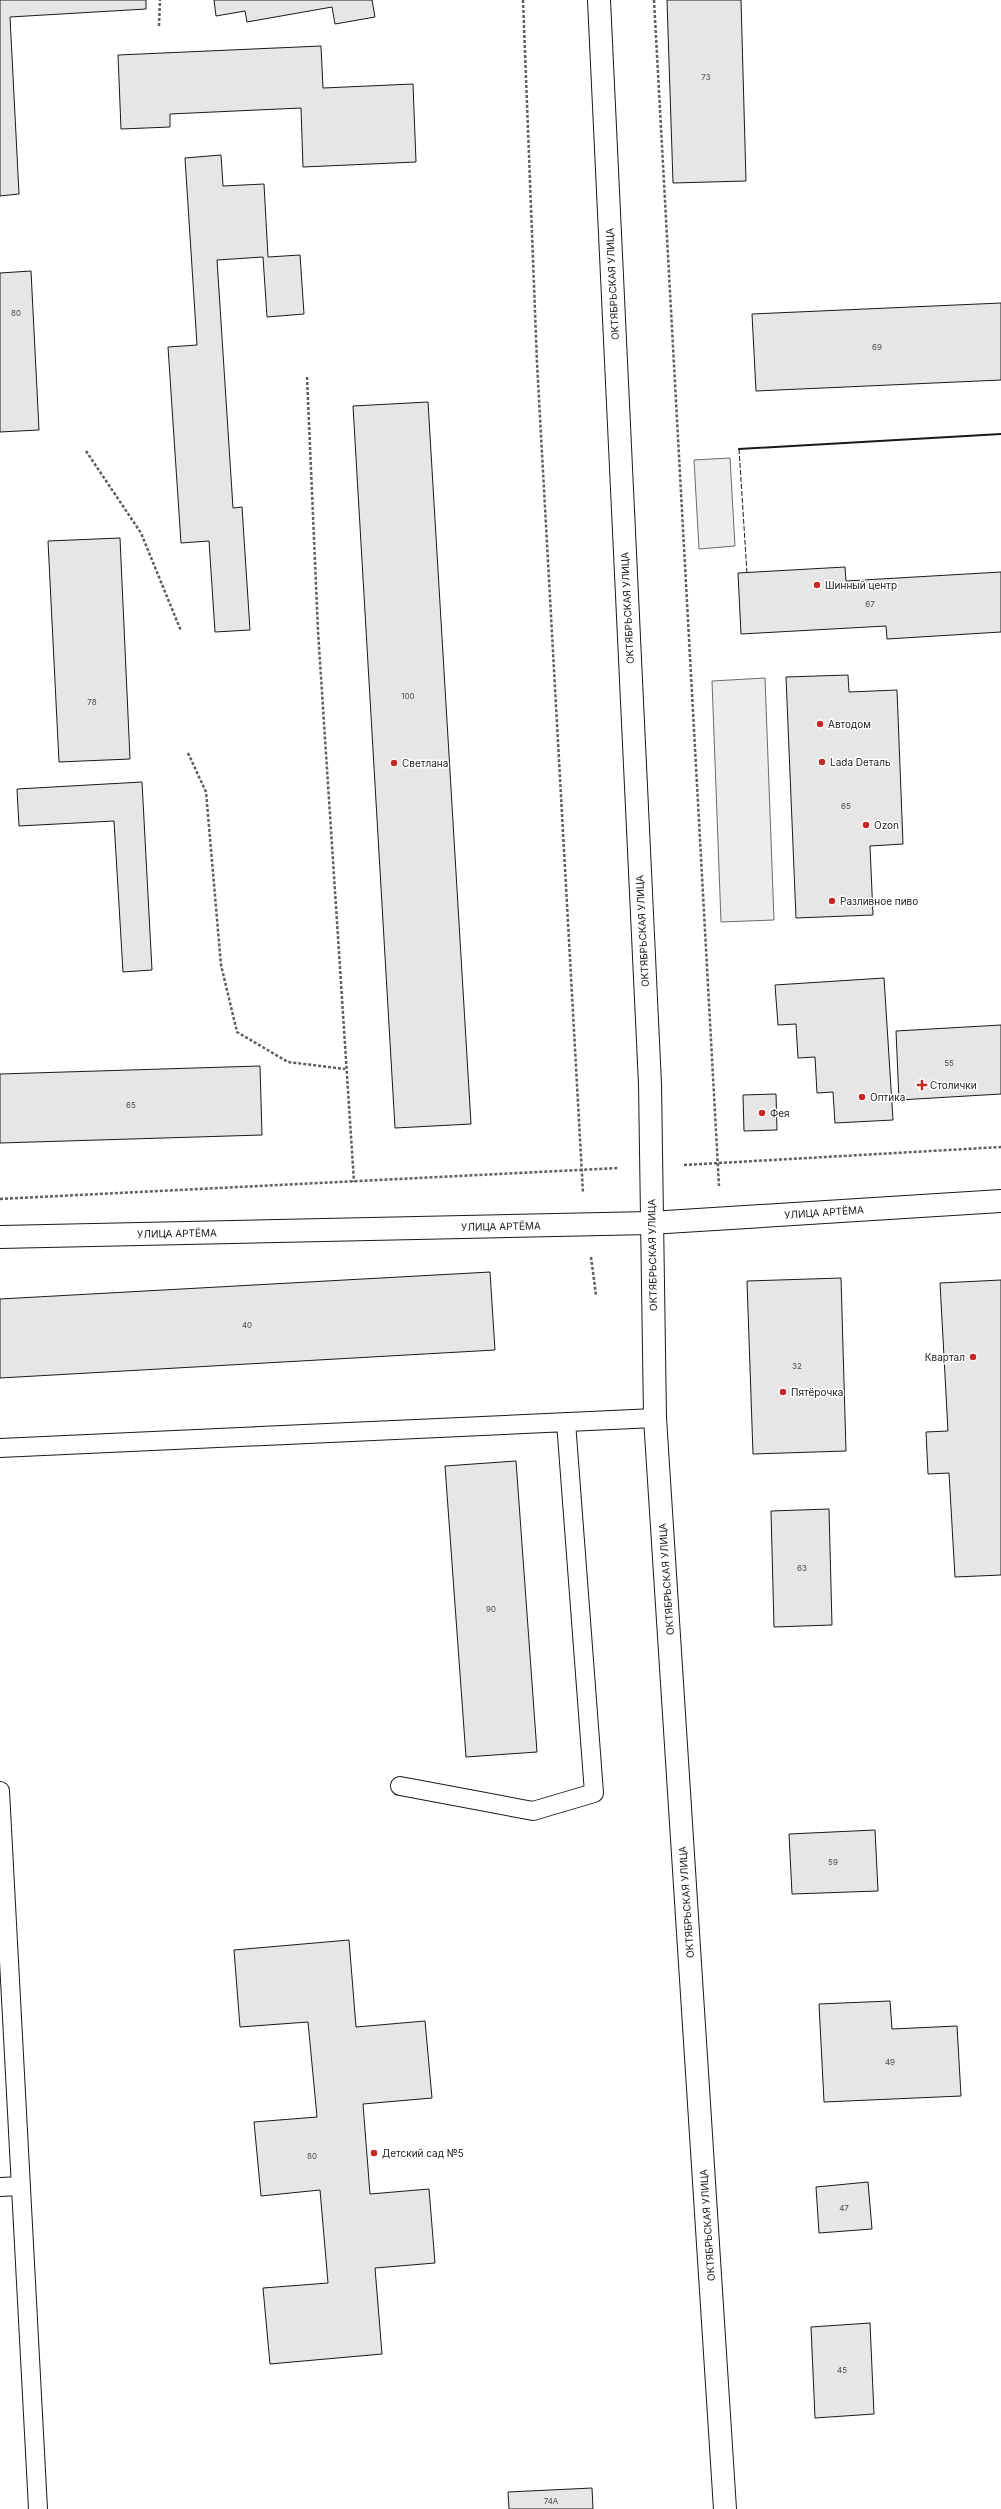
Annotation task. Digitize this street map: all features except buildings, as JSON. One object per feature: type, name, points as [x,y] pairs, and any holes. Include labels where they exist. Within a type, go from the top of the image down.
[{"type":"street","name":"ОКТЯБРЬСКАЯ УЛИЦА","points":[[599,0],[650,1084],[650,1223],[655,1418],[725,2509]]},
{"type":"street","name":"УЛИЦА АРТЁМА","points":[[0,1237],[650,1223],[1001,1201]]},
{"type":"lane","points":[[0,1448],[655,1418]]},
{"type":"lane","points":[[400,1786],[533,1812],[594,1793],[566,1422]]},
{"type":"lane","points":[[0,1791],[38,2509]]},
{"type":"lane","points":[[0,2188],[21,2186]]},
{"type":"path","points":[[159,26],[160,0]]},
{"type":"path","points":[[523,0],[537,356],[580,1170],[596,1295]]},
{"type":"path","points":[[654,0],[721,1219]]},
{"type":"path","points":[[307,377],[318,631],[345,1069],[354,1182]]},
{"type":"path","points":[[86,451],[140,533],[181,631]]},
{"type":"path","points":[[188,753],[206,792],[221,965],[237,1032],[288,1062],[345,1069]]},
{"type":"path","points":[[0,1199],[650,1167],[1001,1147]]},
{"type":"shaded area","points":[[730,458],[735,546],[699,549],[694,460]]},
{"type":"shaded area","points":[[765,678],[774,920],[721,922],[712,681]]},
{"type":"fence","points":[[739,449],[747,573]]},
{"type":"wall","points":[[739,449],[1001,434]]},
{"type":"place","name":"Шинный центр","points":[[817,585]]},
{"type":"place","name":"Автодом","points":[[820,724]]},
{"type":"place","name":"Lada Dеталь","points":[[822,762]]},
{"type":"place","name":"Светлана","points":[[394,763]]},
{"type":"place","name":"Ozon","points":[[866,825]]},
{"type":"place","name":"Разливное пиво","points":[[832,901]]},
{"type":"place","name":"Столички","points":[[922,1085]]},
{"type":"place","name":"Оптика","points":[[862,1097]]},
{"type":"place","name":"Фея","points":[[762,1113]]},
{"type":"place","name":"Квартал","points":[[973,1357]]},
{"type":"place","name":"Пятёрочка","points":[[783,1392]]},
{"type":"place","name":"Детский сад №5","points":[[374,2153]]}]
